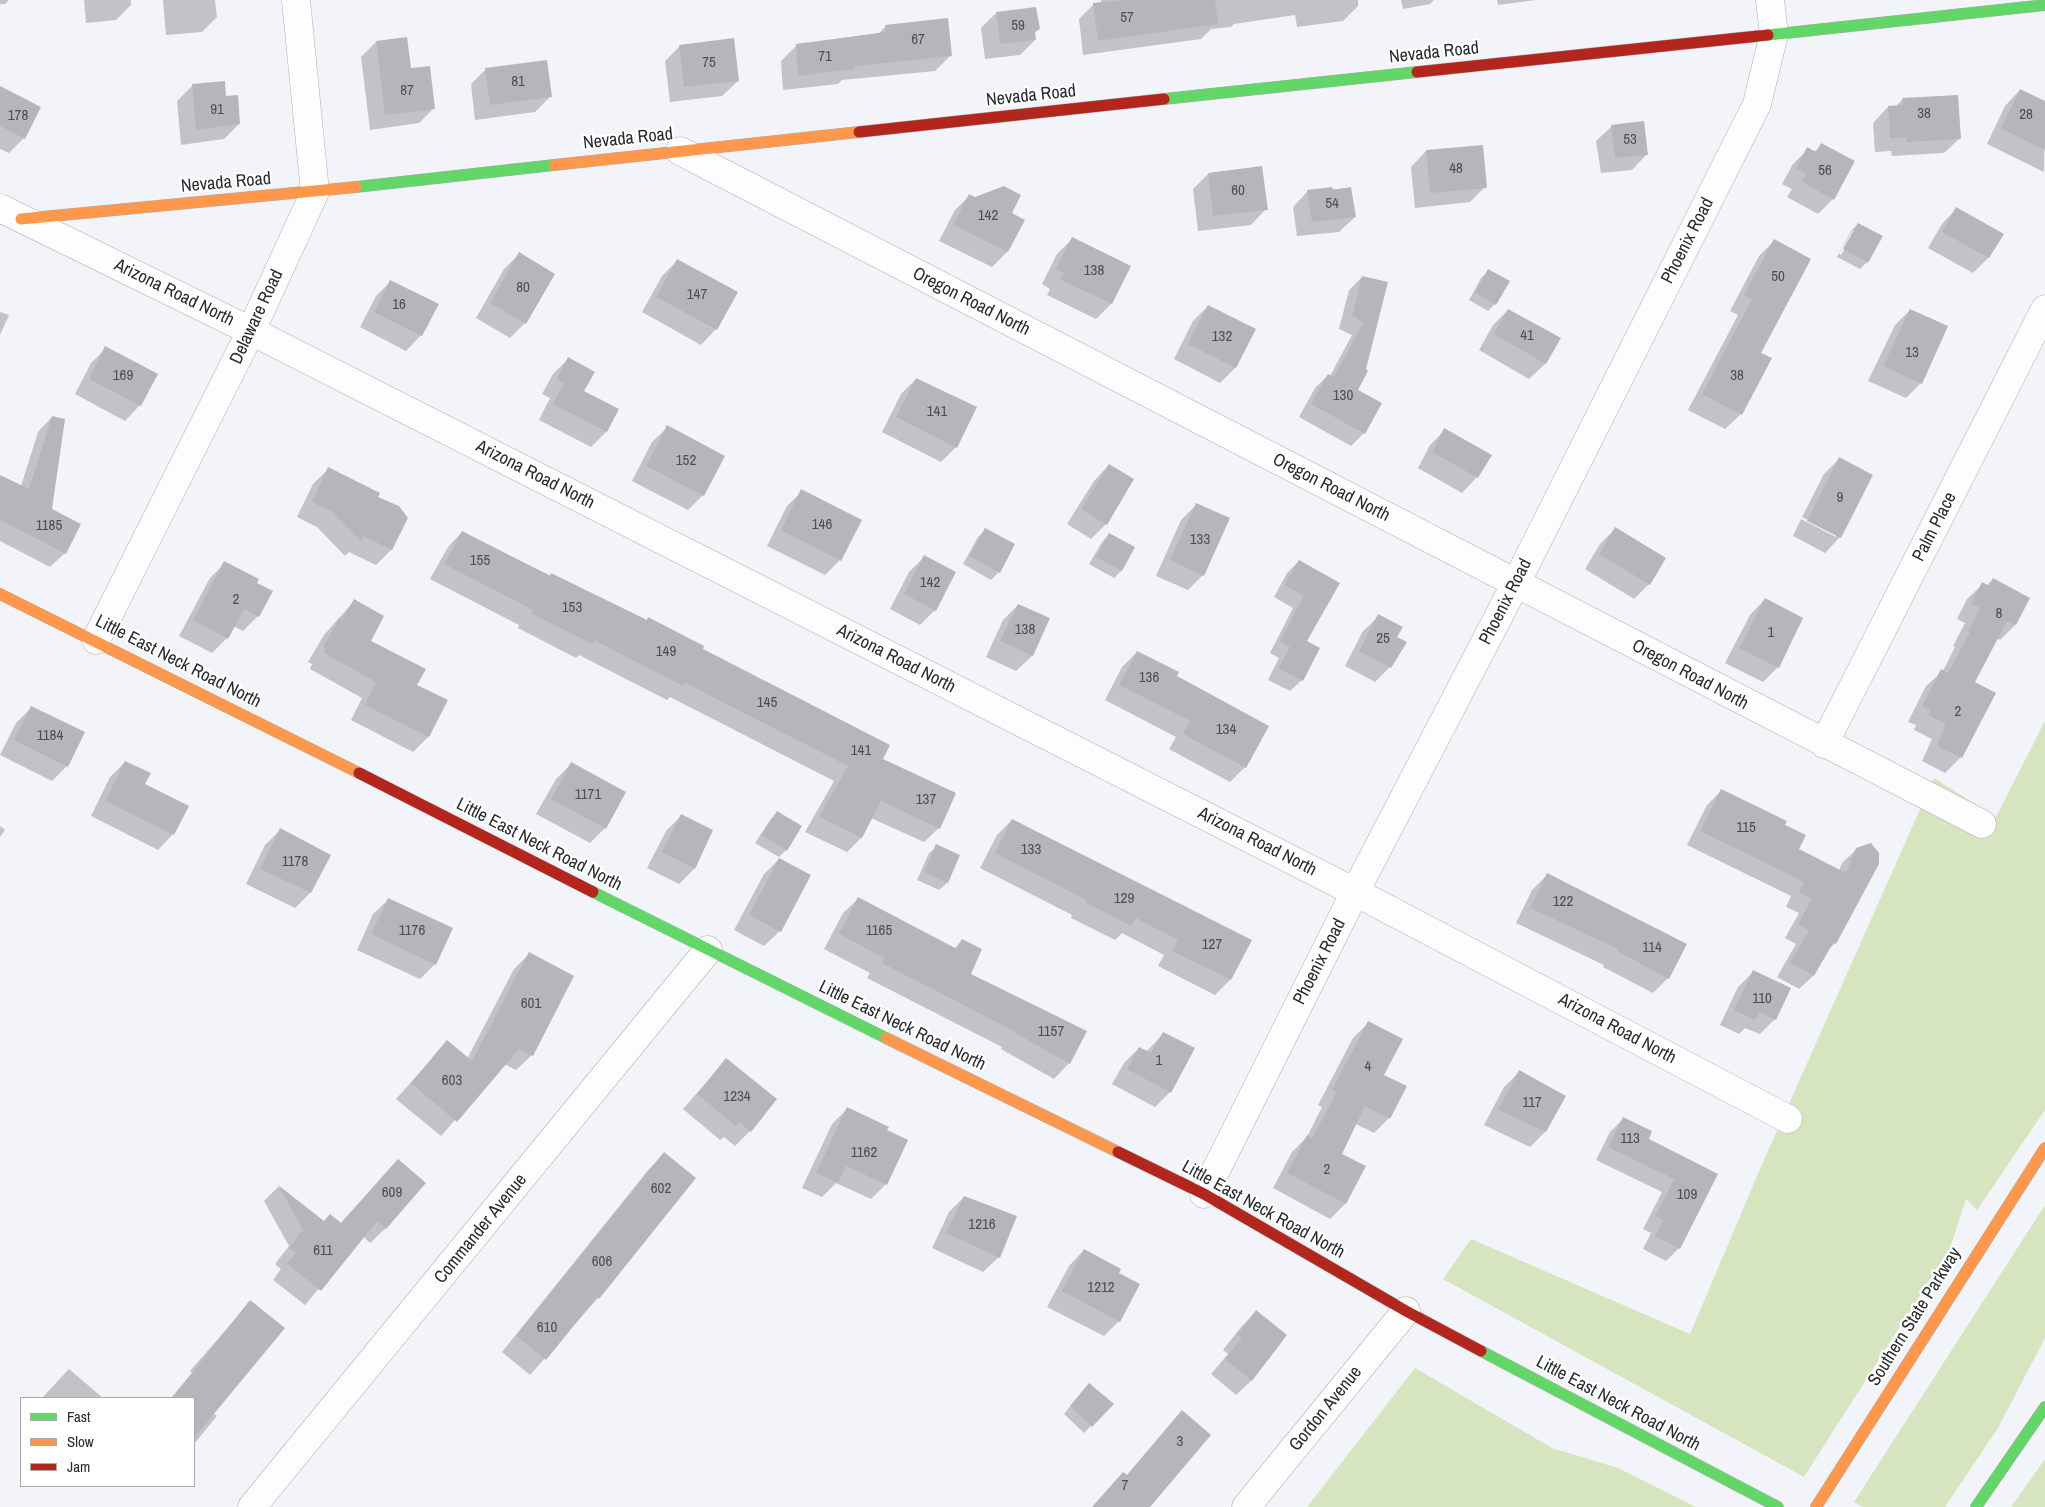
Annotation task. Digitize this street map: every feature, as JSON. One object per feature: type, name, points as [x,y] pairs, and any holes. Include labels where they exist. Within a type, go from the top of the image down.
[{"type":"main road","name":"Nevada Road","points":[[10,213],[315,192],[680,151],[2045,5]]},
{"type":"main road","name":"Little East Neck Road North","points":[[1,597],[96,640],[708,950],[1204,1194],[1406,1312],[1721,1479],[1778,1507]]},
{"type":"main road","name":"Southern State Parkway","points":[[1816,1507],[2045,1148]]},
{"type":"main road","points":[[1976,1507],[2045,1407]]},
{"type":"street","points":[[296,0],[315,192]]},
{"type":"street","name":"Phoenix Road","points":[[1204,1194],[1355,892],[1516,584],[1757,104],[1774,34],[1770,0]]},
{"type":"street","name":"Oregon Road North","points":[[680,151],[1982,824]]},
{"type":"street","name":"Delaware Road","points":[[96,640],[251,331],[315,192]]},
{"type":"street","name":"Arizona Road North","points":[[10,213],[251,331],[1355,892],[1788,1119]]},
{"type":"street","name":"Palm Place","points":[[1824,744],[2045,309]]},
{"type":"street","name":"Commander Avenue","points":[[252,1507],[400,1329],[708,950]]},
{"type":"street","name":"Gordon Avenue","points":[[1246,1507],[1406,1312]]},
{"type":"green space","points":[[2045,721],[2045,1110],[1977,1210],[1966,1199],[1950,1248],[1804,1477],[1443,1279],[1471,1239],[1690,1334],[1760,1169],[1934,778],[1996,817]]},
{"type":"green space","points":[[2045,1205],[2045,1338],[1998,1428],[1945,1507],[1863,1507],[1854,1502]]},
{"type":"green space","points":[[1415,1368],[1552,1448],[1618,1468],[1696,1507],[1307,1507]]},
{"type":"green space","points":[[2045,1459],[2045,1507],[2011,1507]]},
{"type":"building","points":[[1121,0],[1215,0],[1218,24],[1098,41],[1093,3]]},
{"type":"building","points":[[1036,7],[1040,29],[1035,32],[1036,40],[1000,44],[996,12]]},
{"type":"building","points":[[948,18],[952,56],[854,66],[855,69],[798,76],[796,44],[886,32],[885,25]]},
{"type":"building","points":[[407,37],[411,68],[430,66],[435,109],[385,115],[376,41]]},
{"type":"building","points":[[734,38],[739,81],[684,87],[679,45]]},
{"type":"building","points":[[547,60],[552,97],[490,105],[485,68]]},
{"type":"building","points":[[225,81],[226,96],[238,95],[240,124],[196,130],[192,84]]},
{"type":"building","points":[[0,86],[41,107],[25,139],[0,126]]},
{"type":"building","points":[[2020,89],[2045,101],[2045,150],[2001,128]]},
{"type":"building","points":[[1958,95],[1961,139],[1906,142],[1906,137],[1890,138],[1888,106],[1903,105],[1902,98]]},
{"type":"building","points":[[1644,121],[1648,155],[1615,158],[1611,125]]},
{"type":"building","points":[[1821,143],[1855,161],[1834,200],[1802,182],[1806,174],[1796,169],[1807,147],[1816,152]]},
{"type":"building","points":[[1483,145],[1487,188],[1430,193],[1426,150]]},
{"type":"building","points":[[1262,166],[1268,210],[1213,216],[1208,173]]},
{"type":"building","points":[[1004,186],[1021,195],[1012,213],[1025,220],[1008,252],[953,225],[969,194],[975,197]]},
{"type":"building","points":[[1332,187],[1333,190],[1351,187],[1356,217],[1312,222],[1307,190]]},
{"type":"building","points":[[1956,207],[2004,234],[1989,258],[1942,232]]},
{"type":"building","points":[[1858,223],[1883,236],[1868,263],[1843,249]]},
{"type":"building","points":[[1072,237],[1131,266],[1112,304],[1061,280],[1064,273],[1056,269]]},
{"type":"building","points":[[1774,239],[1811,259],[1761,353],[1772,358],[1742,415],[1702,394],[1752,299],[1744,295]]},
{"type":"building","points":[[519,252],[555,274],[526,324],[490,303]]},
{"type":"building","points":[[677,259],[738,292],[717,330],[656,297]]},
{"type":"building","points":[[1488,269],[1510,281],[1496,305],[1475,293]]},
{"type":"building","points":[[1362,276],[1388,282],[1366,369],[1368,371],[1358,390],[1382,403],[1365,434],[1311,404],[1328,374],[1334,377],[1364,322],[1352,316]]},
{"type":"building","points":[[390,280],[439,304],[422,336],[374,312]]},
{"type":"building","points":[[1208,305],[1256,329],[1236,368],[1188,344]]},
{"type":"building","points":[[1508,309],[1561,338],[1546,364],[1493,334]]},
{"type":"building","points":[[1910,309],[1948,326],[1922,384],[1883,366]]},
{"type":"building","points":[[105,346],[158,374],[141,406],[89,379]]},
{"type":"building","points":[[568,357],[595,372],[584,391],[619,409],[607,432],[553,404],[564,383],[557,379]]},
{"type":"building","points":[[916,378],[977,407],[957,448],[896,417]]},
{"type":"building","points":[[52,416],[65,419],[52,509],[81,524],[66,554],[0,520],[0,475],[29,489]]},
{"type":"building","points":[[667,425],[725,456],[704,496],[646,466]]},
{"type":"building","points":[[1444,428],[1492,455],[1478,478],[1432,452]]},
{"type":"building","points":[[1839,457],[1873,475],[1841,538],[1807,521]]},
{"type":"building","points":[[1109,464],[1134,479],[1107,525],[1081,509]]},
{"type":"building","points":[[328,467],[380,493],[378,497],[399,506],[408,518],[392,550],[363,536],[361,541],[332,512],[312,502]]},
{"type":"building","points":[[801,489],[862,520],[841,561],[781,530]]},
{"type":"building","points":[[1196,503],[1230,518],[1204,576],[1170,560]]},
{"type":"building","points":[[1615,527],[1666,558],[1650,585],[1599,554]]},
{"type":"building","points":[[985,528],[1015,544],[1000,573],[969,556]]},
{"type":"building","points":[[462,531],[550,576],[551,573],[647,620],[648,617],[704,646],[703,649],[890,745],[883,759],[956,793],[940,829],[881,801],[862,838],[819,817],[848,766],[685,683],[683,686],[594,640],[592,644],[531,613],[533,610],[444,564]]},
{"type":"building","points":[[1109,533],[1135,547],[1122,571],[1096,557]]},
{"type":"building","points":[[924,555],[956,572],[936,611],[904,594]]},
{"type":"building","points":[[1299,560],[1340,583],[1307,641],[1320,648],[1303,681],[1278,668],[1290,647],[1280,641],[1304,596],[1284,585]]},
{"type":"building","points":[[224,561],[259,579],[257,583],[273,591],[259,617],[244,609],[228,639],[193,620]]},
{"type":"building","points":[[1993,578],[2030,598],[2016,625],[2007,621],[1975,682],[1996,693],[1962,758],[1937,746],[1946,724],[1928,715],[1930,710],[1922,706],[1941,669],[1948,673],[1970,632],[1968,631],[1980,608],[1971,604],[1982,582],[1989,586]]},
{"type":"building","points":[[1765,598],[1803,618],[1779,668],[1739,648]]},
{"type":"building","points":[[354,599],[384,616],[371,641],[426,669],[417,685],[448,700],[429,737],[365,705],[376,682],[324,653],[326,649],[323,647],[339,618],[342,620]]},
{"type":"building","points":[[1018,604],[1050,618],[1033,656],[1000,641]]},
{"type":"building","points":[[1378,614],[1403,627],[1397,637],[1407,642],[1391,668],[1359,651]]},
{"type":"building","points":[[1137,651],[1179,672],[1177,676],[1269,726],[1246,768],[1183,734],[1190,721],[1119,685]]},
{"type":"building","points":[[31,706],[85,732],[68,767],[14,740]]},
{"type":"building","points":[[125,761],[151,773],[145,784],[189,806],[174,835],[105,801]]},
{"type":"building","points":[[571,762],[626,792],[606,829],[551,799]]},
{"type":"building","points":[[1721,789],[1787,821],[1785,825],[1806,835],[1799,849],[1846,873],[1856,848],[1871,843],[1879,853],[1879,864],[1836,944],[1833,943],[1814,976],[1790,963],[1809,930],[1798,924],[1812,899],[1799,892],[1804,882],[1700,831]]},
{"type":"building","points":[[777,811],[802,826],[787,851],[762,835]]},
{"type":"building","points":[[681,814],[713,830],[695,869],[662,852]]},
{"type":"building","points":[[1012,819],[1252,940],[1231,980],[1172,951],[1178,940],[1136,918],[1131,926],[1085,902],[1086,900],[995,853]]},
{"type":"building","points":[[280,828],[331,855],[311,893],[260,869]]},
{"type":"building","points":[[936,844],[960,855],[948,883],[924,872]]},
{"type":"building","points":[[779,858],[811,875],[781,932],[749,915]]},
{"type":"building","points":[[1547,873],[1687,944],[1669,979],[1617,951],[1618,949],[1530,908]]},
{"type":"building","points":[[858,897],[957,949],[962,939],[982,949],[971,974],[1087,1031],[1070,1064],[1016,1032],[882,963],[884,958],[839,934]]},
{"type":"building","points":[[388,898],[453,928],[436,965],[371,934]]},
{"type":"building","points":[[529,952],[574,976],[533,1056],[519,1049],[457,1122],[411,1083],[447,1040],[472,1061]]},
{"type":"building","points":[[1753,970],[1791,988],[1776,1020],[1759,1012],[1755,1020],[1734,1010]]},
{"type":"building","points":[[1368,1021],[1403,1039],[1384,1075],[1407,1086],[1390,1119],[1365,1106],[1342,1154],[1366,1166],[1346,1204],[1287,1173],[1307,1135],[1312,1138],[1337,1092],[1332,1090]]},
{"type":"building","points":[[1163,1032],[1195,1048],[1171,1093],[1127,1069],[1139,1047],[1151,1053]]},
{"type":"building","points":[[726,1058],[777,1099],[751,1132],[739,1122],[736,1126],[697,1094]]},
{"type":"building","points":[[1519,1070],[1566,1096],[1546,1132],[1498,1110]]},
{"type":"building","points":[[847,1107],[889,1127],[887,1130],[908,1140],[887,1185],[846,1166],[838,1183],[816,1173]]},
{"type":"building","points":[[1623,1117],[1652,1131],[1649,1139],[1718,1174],[1680,1249],[1655,1236],[1663,1220],[1655,1216],[1674,1179],[1608,1147]]},
{"type":"building","points":[[664,1152],[696,1178],[599,1299],[597,1297],[546,1360],[516,1336]]},
{"type":"building","points":[[398,1159],[426,1183],[386,1229],[377,1221],[321,1291],[287,1264],[296,1253],[289,1248],[303,1230],[278,1185],[324,1221],[330,1214],[341,1223]]},
{"type":"building","points":[[964,1196],[1017,1216],[1000,1258],[946,1233]]},
{"type":"building","points":[[1084,1249],[1121,1269],[1119,1273],[1140,1284],[1120,1322],[1062,1291]]},
{"type":"building","points":[[250,1300],[285,1328],[195,1437],[195,1397],[173,1397]]},
{"type":"building","points":[[1256,1310],[1287,1335],[1252,1381],[1225,1359],[1242,1338],[1237,1335]]},
{"type":"building","points":[[1089,1383],[1114,1404],[1092,1427],[1070,1406]]},
{"type":"building","points":[[1182,1410],[1211,1435],[1150,1507],[1092,1507],[1123,1472],[1127,1475]]},
{"type":"traffic: fast","points":[[1768,35],[2045,5]]},
{"type":"traffic: fast","points":[[1164,99],[1417,72]]},
{"type":"traffic: fast","points":[[356,187],[554,165]]},
{"type":"traffic: fast","points":[[593,892],[886,1038]]},
{"type":"traffic: fast","points":[[1481,1351],[1778,1507]]},
{"type":"traffic: fast","points":[[1976,1507],[2045,1407]]},
{"type":"traffic: slow","points":[[554,165],[859,132]]},
{"type":"traffic: slow","points":[[21,219],[356,187]]},
{"type":"traffic: slow","points":[[0,594],[359,773]]},
{"type":"traffic: slow","points":[[886,1038],[1118,1152]]},
{"type":"traffic: slow","points":[[1816,1507],[2045,1148]]},
{"type":"traffic: jam","points":[[1417,72],[1768,35]]},
{"type":"traffic: jam","points":[[859,132],[1164,99]]},
{"type":"traffic: jam","points":[[359,773],[593,892]]},
{"type":"traffic: jam","points":[[1118,1152],[1204,1194],[1406,1311],[1481,1351]]}]
